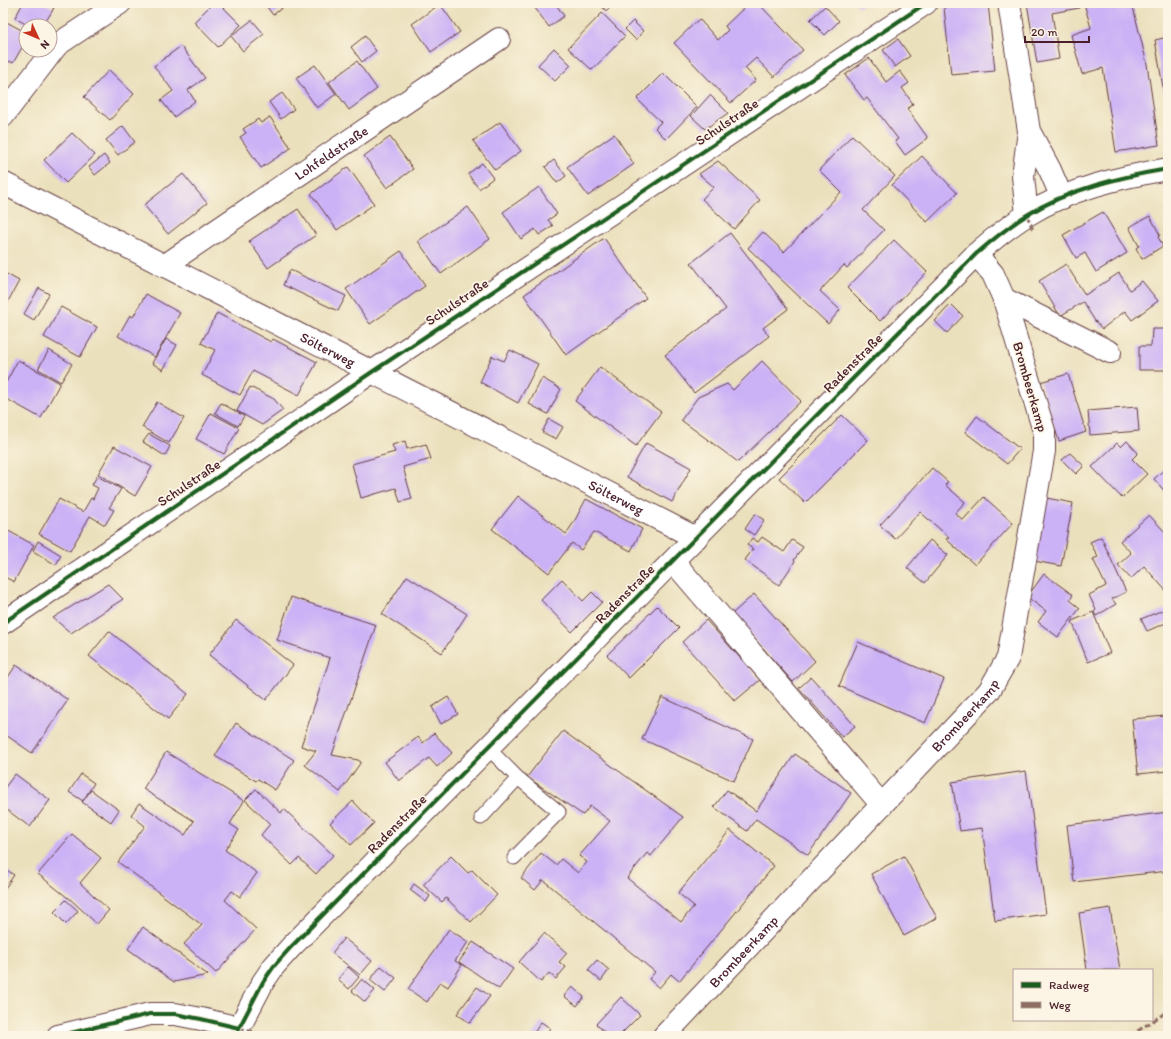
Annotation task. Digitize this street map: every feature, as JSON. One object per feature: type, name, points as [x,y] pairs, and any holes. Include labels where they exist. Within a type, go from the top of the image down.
[{"type":"street","points":[[3,116],[57,45],[120,3]]},
{"type":"street","name":"Schulstraße","points":[[3,623],[372,372],[926,3]]},
{"type":"street","points":[[1008,3],[1029,131],[1023,176],[1027,215]]},
{"type":"street","name":"Lohfeldstraße","points":[[164,266],[499,39]]},
{"type":"street","points":[[1029,131],[1050,170],[1062,198]]},
{"type":"street","name":"Radenstraße","points":[[238,1032],[263,982],[274,966],[287,952],[976,254],[1000,234],[1027,215],[1062,198],[1083,189],[1125,177],[1168,169]]},
{"type":"street","name":"Sölterweg","points":[[3,183],[696,538]]},
{"type":"street","name":"Brombeerkamp","points":[[664,1036],[989,690],[1008,658],[1044,452],[1044,431],[1004,299],[993,274],[976,254]]},
{"type":"street","points":[[1004,299],[1110,352]]},
{"type":"street","name":"Radenstraße","points":[[673,561],[882,804]]},
{"type":"street","points":[[58,1036],[150,1014],[175,1014],[238,1032]]},
{"type":"lane","points":[[488,748],[518,778],[559,812],[514,858]]},
{"type":"lane","points":[[481,818],[518,778]]},
{"type":"building","points":[[23,3],[44,3],[54,8],[48,18],[18,18],[18,20],[15,18]]},
{"type":"building","points":[[213,3],[219,3],[241,25],[218,47],[194,22]]},
{"type":"building","points":[[264,3],[288,3],[273,15]]},
{"type":"building","points":[[555,3],[564,16],[549,27],[532,4]]},
{"type":"building","points":[[597,3],[614,3],[607,11]]},
{"type":"building","points":[[749,3],[758,3],[803,50],[774,77],[756,58],[745,68],[756,80],[731,103],[674,43],[699,19],[718,40],[728,30],[725,26]]},
{"type":"building","points":[[855,3],[863,3],[860,7]]},
{"type":"building","points":[[988,3],[995,71],[951,75],[944,7]]},
{"type":"building","points":[[1027,3],[1078,3],[1079,8],[1052,13],[1059,59],[1037,63]]},
{"type":"building","points":[[1084,3],[1132,3],[1147,64],[1159,145],[1116,152],[1103,68],[1082,74],[1071,35],[1091,28]]},
{"type":"building","points":[[440,4],[460,32],[431,52],[412,24]]},
{"type":"building","points":[[825,6],[839,21],[825,35],[810,20]]},
{"type":"building","points":[[602,13],[625,36],[592,70],[568,48]]},
{"type":"building","points":[[3,20],[18,28],[18,54],[13,63],[9,61],[3,72]]},
{"type":"building","points":[[252,20],[264,34],[243,51],[231,36]]},
{"type":"building","points":[[633,21],[643,31],[636,40],[625,29]]},
{"type":"building","points":[[365,36],[376,51],[362,62],[351,47]]},
{"type":"building","points":[[1168,37],[1168,111],[1167,111],[1155,40]]},
{"type":"building","points":[[898,39],[910,56],[895,67],[883,50]]},
{"type":"building","points":[[181,46],[205,78],[188,90],[195,101],[174,117],[161,100],[173,91],[154,66]]},
{"type":"building","points":[[554,48],[571,65],[555,81],[538,65]]},
{"type":"building","points":[[869,58],[886,82],[900,71],[909,83],[902,88],[913,104],[907,109],[928,138],[905,155],[895,141],[898,139],[867,98],[864,100],[845,75]]},
{"type":"building","points":[[357,61],[377,89],[349,110],[329,82]]},
{"type":"building","points":[[315,65],[336,94],[317,108],[296,78]]},
{"type":"building","points":[[109,70],[134,94],[110,120],[84,97]]},
{"type":"building","points":[[663,73],[697,107],[666,139],[655,128],[661,122],[637,99]]},
{"type":"building","points":[[282,93],[294,109],[281,119],[269,102]]},
{"type":"building","points":[[710,95],[728,113],[705,129],[691,116]]},
{"type":"building","points":[[270,117],[291,148],[261,168],[240,137],[246,133],[243,129],[258,119],[261,123]]},
{"type":"building","points":[[500,122],[521,151],[495,170],[473,141]]},
{"type":"building","points":[[123,126],[135,142],[118,155],[106,140]]},
{"type":"building","points":[[72,133],[95,155],[66,183],[44,160]]},
{"type":"building","points":[[614,134],[634,164],[588,196],[567,167]]},
{"type":"building","points":[[852,135],[895,176],[863,210],[884,230],[847,268],[844,265],[820,291],[840,310],[828,324],[748,248],[763,232],[784,252],[841,192],[819,170]]},
{"type":"building","points":[[390,137],[413,169],[387,188],[364,156]]},
{"type":"building","points":[[104,155],[110,163],[95,175],[89,167]]},
{"type":"building","points":[[922,156],[957,193],[927,222],[892,185]]},
{"type":"building","points":[[554,160],[566,176],[557,183],[545,167]]},
{"type":"building","points":[[718,161],[760,200],[734,229],[702,199],[714,187],[699,174]]},
{"type":"building","points":[[482,163],[493,178],[479,189],[468,174]]},
{"type":"building","points":[[348,167],[374,204],[337,230],[311,194]]},
{"type":"building","points":[[183,174],[207,203],[168,234],[144,205]]},
{"type":"building","points":[[539,187],[557,214],[548,220],[553,226],[539,235],[535,229],[521,239],[503,212]]},
{"type":"building","points":[[468,207],[490,239],[441,274],[418,241]]},
{"type":"building","points":[[298,209],[316,235],[268,268],[249,241]]},
{"type":"building","points":[[1103,212],[1127,253],[1096,272],[1085,253],[1076,258],[1063,235]]},
{"type":"building","points":[[1150,216],[1160,235],[1158,237],[1163,246],[1142,259],[1136,248],[1139,246],[1129,227]]},
{"type":"building","points":[[730,233],[788,309],[763,328],[769,336],[694,393],[665,355],[726,309],[691,263]]},
{"type":"building","points":[[604,238],[646,298],[566,355],[524,295]]},
{"type":"building","points":[[894,240],[927,272],[880,321],[847,288]]},
{"type":"building","points":[[401,251],[425,286],[370,324],[346,289]]},
{"type":"building","points":[[1066,264],[1085,295],[1119,273],[1130,290],[1142,281],[1158,301],[1132,320],[1125,311],[1102,329],[1083,302],[1060,316],[1039,281]]},
{"type":"building","points":[[290,270],[346,296],[338,311],[283,285]]},
{"type":"building","points":[[3,272],[19,281],[4,309],[3,309]]},
{"type":"building","points":[[39,288],[49,294],[34,320],[24,314]]},
{"type":"building","points":[[146,294],[180,313],[155,357],[118,336],[130,315],[133,317]]},
{"type":"building","points":[[951,304],[963,316],[947,333],[935,321]]},
{"type":"building","points":[[61,307],[97,327],[80,357],[44,337]]},
{"type":"building","points":[[217,313],[271,342],[273,339],[317,362],[299,395],[253,371],[240,395],[202,375],[215,350],[201,343]]},
{"type":"building","points":[[1152,329],[1168,329],[1168,370],[1139,370],[1139,346],[1151,346]]},
{"type":"building","points":[[166,339],[177,345],[163,370],[152,363]]},
{"type":"building","points":[[49,350],[72,364],[61,382],[38,369]]},
{"type":"building","points":[[510,350],[538,364],[518,403],[480,382],[492,356],[504,361]]},
{"type":"building","points":[[18,360],[60,383],[41,418],[3,397],[3,388]]},
{"type":"building","points":[[762,361],[801,401],[738,462],[681,420],[698,397],[727,384],[733,390]]},
{"type":"building","points":[[600,367],[661,412],[636,446],[575,401]]},
{"type":"building","points":[[1068,374],[1086,432],[1059,441],[1040,382]]},
{"type":"building","points":[[542,378],[561,389],[548,414],[529,404]]},
{"type":"building","points":[[250,387],[274,399],[283,410],[262,425],[237,411]]},
{"type":"building","points":[[157,402],[184,418],[169,443],[142,427]]},
{"type":"building","points":[[221,403],[244,416],[238,426],[215,413]]},
{"type":"building","points":[[1137,407],[1139,431],[1090,435],[1088,411]]},
{"type":"building","points":[[211,413],[239,428],[224,454],[196,439]]},
{"type":"building","points":[[842,415],[868,440],[805,503],[779,478]]},
{"type":"building","points":[[977,416],[1020,449],[1007,464],[965,432]]},
{"type":"building","points":[[549,419],[563,427],[556,439],[542,432]]},
{"type":"building","points":[[149,434],[170,446],[165,456],[143,442]]},
{"type":"building","points":[[405,441],[407,449],[426,444],[431,459],[403,467],[412,499],[400,502],[396,488],[361,498],[352,464],[395,452],[392,445]]},
{"type":"building","points":[[1127,441],[1138,453],[1132,459],[1147,474],[1122,498],[1092,467],[1117,443],[1121,447]]},
{"type":"building","points":[[646,443],[691,468],[672,502],[627,477]]},
{"type":"building","points":[[114,446],[152,467],[135,496],[98,474]]},
{"type":"building","points":[[1070,453],[1084,466],[1076,474],[1062,460]]},
{"type":"building","points":[[1168,466],[1168,495],[1154,479]]},
{"type":"building","points":[[932,468],[948,482],[945,485],[965,502],[955,513],[963,520],[984,497],[1013,523],[975,565],[946,539],[949,537],[920,512],[895,539],[880,525]]},
{"type":"building","points":[[97,476],[121,489],[109,508],[114,510],[105,525],[90,516],[70,551],[39,534],[59,499],[83,512],[91,498],[93,499],[98,488],[92,485]]},
{"type":"building","points":[[518,496],[566,534],[586,499],[642,529],[631,551],[594,532],[581,550],[572,543],[549,573],[492,529]]},
{"type":"building","points":[[1046,498],[1073,503],[1061,566],[1034,561]]},
{"type":"building","points":[[755,514],[764,520],[754,535],[745,529]]},
{"type":"building","points":[[1149,515],[1168,535],[1168,593],[1144,566],[1131,579],[1118,565],[1131,553],[1120,541]]},
{"type":"building","points":[[3,528],[34,545],[14,582],[3,576]]},
{"type":"building","points":[[762,537],[784,552],[792,540],[803,547],[779,585],[745,560],[753,549],[747,545],[752,538],[758,542]]},
{"type":"building","points":[[1101,537],[1126,592],[1112,599],[1116,604],[1096,616],[1094,612],[1096,610],[1089,595],[1106,586],[1093,559],[1098,557],[1090,542]]},
{"type":"building","points":[[930,540],[948,555],[925,583],[907,568]]},
{"type":"building","points":[[38,541],[61,555],[56,565],[33,551]]},
{"type":"building","points":[[1044,574],[1073,595],[1070,600],[1080,608],[1058,637],[1038,622],[1046,611],[1027,597]]},
{"type":"building","points":[[407,576],[467,614],[442,653],[382,614]]},
{"type":"building","points":[[562,579],[583,601],[592,592],[602,602],[572,632],[541,600]]},
{"type":"building","points":[[108,584],[123,599],[71,633],[53,618]]},
{"type":"building","points":[[754,594],[815,661],[793,682],[732,614]]},
{"type":"building","points":[[291,597],[376,625],[332,755],[358,760],[361,762],[340,792],[305,765],[316,751],[301,746],[330,658],[277,640]]},
{"type":"building","points":[[657,606],[679,628],[629,678],[607,655]]},
{"type":"building","points":[[1168,608],[1168,622],[1147,631],[1141,619]]},
{"type":"building","points":[[1093,612],[1110,653],[1088,662],[1072,621]]},
{"type":"building","points":[[236,620],[293,665],[266,700],[209,655]]},
{"type":"building","points":[[706,620],[760,680],[735,701],[682,642]]},
{"type":"building","points":[[109,631],[188,694],[168,719],[89,656]]},
{"type":"building","points":[[858,642],[944,679],[925,723],[839,686]]},
{"type":"building","points":[[16,665],[68,700],[32,753],[3,733],[3,685]]},
{"type":"building","points":[[811,677],[855,726],[842,737],[799,688]]},
{"type":"building","points":[[448,697],[458,714],[441,724],[432,707]]},
{"type":"building","points":[[662,697],[753,739],[734,781],[642,739]]},
{"type":"building","points":[[1165,716],[1168,742],[1168,771],[1138,774],[1132,719]]},
{"type":"building","points":[[236,723],[294,760],[275,790],[258,779],[256,781],[215,756]]},
{"type":"building","points":[[563,731],[683,817],[651,856],[647,853],[627,878],[681,922],[694,906],[678,893],[730,830],[774,866],[679,981],[671,974],[659,988],[649,979],[655,972],[543,880],[535,890],[521,878],[541,853],[556,865],[561,859],[578,873],[587,862],[579,856],[610,821],[590,806],[583,815],[527,777]]},
{"type":"building","points":[[434,733],[452,753],[437,767],[429,758],[399,781],[385,762],[418,737],[423,743]]},
{"type":"building","points":[[166,752],[244,801],[230,824],[239,830],[225,850],[257,873],[240,897],[232,891],[225,900],[256,929],[216,973],[184,944],[202,925],[118,862],[145,826],[131,815],[139,803],[185,835],[194,821],[143,789]]},
{"type":"building","points":[[795,754],[851,793],[808,855],[756,819],[747,831],[714,807],[727,790],[756,811]]},
{"type":"building","points":[[1026,771],[1046,914],[995,921],[982,828],[960,831],[952,782]]},
{"type":"building","points":[[15,774],[50,800],[30,827],[3,807],[3,790]]},
{"type":"building","points":[[81,774],[94,783],[83,801],[69,792]]},
{"type":"building","points":[[256,789],[281,813],[284,809],[333,855],[316,874],[299,858],[292,865],[261,835],[270,824],[245,800]]},
{"type":"building","points":[[91,790],[119,810],[111,822],[82,802]]},
{"type":"building","points":[[353,801],[374,823],[351,845],[330,823]]},
{"type":"building","points":[[1168,812],[1168,871],[1074,882],[1067,825]]},
{"type":"building","points":[[72,834],[101,858],[80,883],[109,910],[97,924],[68,897],[38,874]]},
{"type":"building","points":[[451,856],[468,873],[472,870],[497,895],[471,922],[446,898],[442,902],[423,885]]},
{"type":"building","points":[[904,856],[937,918],[904,936],[871,874]]},
{"type":"building","points":[[3,867],[14,875],[3,891]]},
{"type":"building","points":[[414,884],[430,896],[426,902],[410,890]]},
{"type":"building","points":[[66,900],[78,911],[66,924],[54,912]]},
{"type":"building","points":[[1110,908],[1120,969],[1087,969],[1079,913]]},
{"type":"building","points":[[143,927],[208,975],[174,982],[128,949]]},
{"type":"building","points":[[449,929],[468,942],[455,961],[462,965],[448,987],[440,982],[427,1002],[408,989]]},
{"type":"building","points":[[544,933],[567,953],[559,962],[566,967],[556,979],[549,973],[541,982],[519,962]]},
{"type":"building","points":[[344,938],[372,961],[360,975],[332,953]]},
{"type":"building","points":[[473,942],[513,969],[499,989],[459,962]]},
{"type":"building","points":[[597,960],[609,970],[601,981],[588,970]]},
{"type":"building","points":[[381,966],[396,978],[385,992],[370,980]]},
{"type":"building","points":[[348,967],[359,977],[349,989],[338,979]]},
{"type":"building","points":[[362,979],[375,990],[365,1002],[352,991]]},
{"type":"building","points":[[477,987],[490,996],[470,1023],[457,1014]]},
{"type":"building","points":[[572,987],[584,997],[577,1006],[564,996]]},
{"type":"building","points":[[621,997],[640,1015],[619,1036],[609,1036],[596,1024]]},
{"type":"building","points":[[541,1022],[550,1028],[545,1036],[532,1036]]},
{"type":"marked path","points":[[1027,215],[1033,230]]},
{"type":"marked path","points":[[1153,1021],[1168,1011]]},
{"type":"marked path","points":[[1130,1036],[1153,1021]]},
{"type":"marked path","points":[[239,1028],[260,1034]]},
{"type":"cycle path","points":[[3,623],[372,372],[926,3]]},
{"type":"cycle path","points":[[237,1036],[239,1028],[263,982],[274,966],[291,947],[976,254],[1020,219],[1060,198],[1113,180],[1168,169]]},
{"type":"cycle path","points":[[58,1036],[150,1014],[175,1014],[239,1028]]}]
